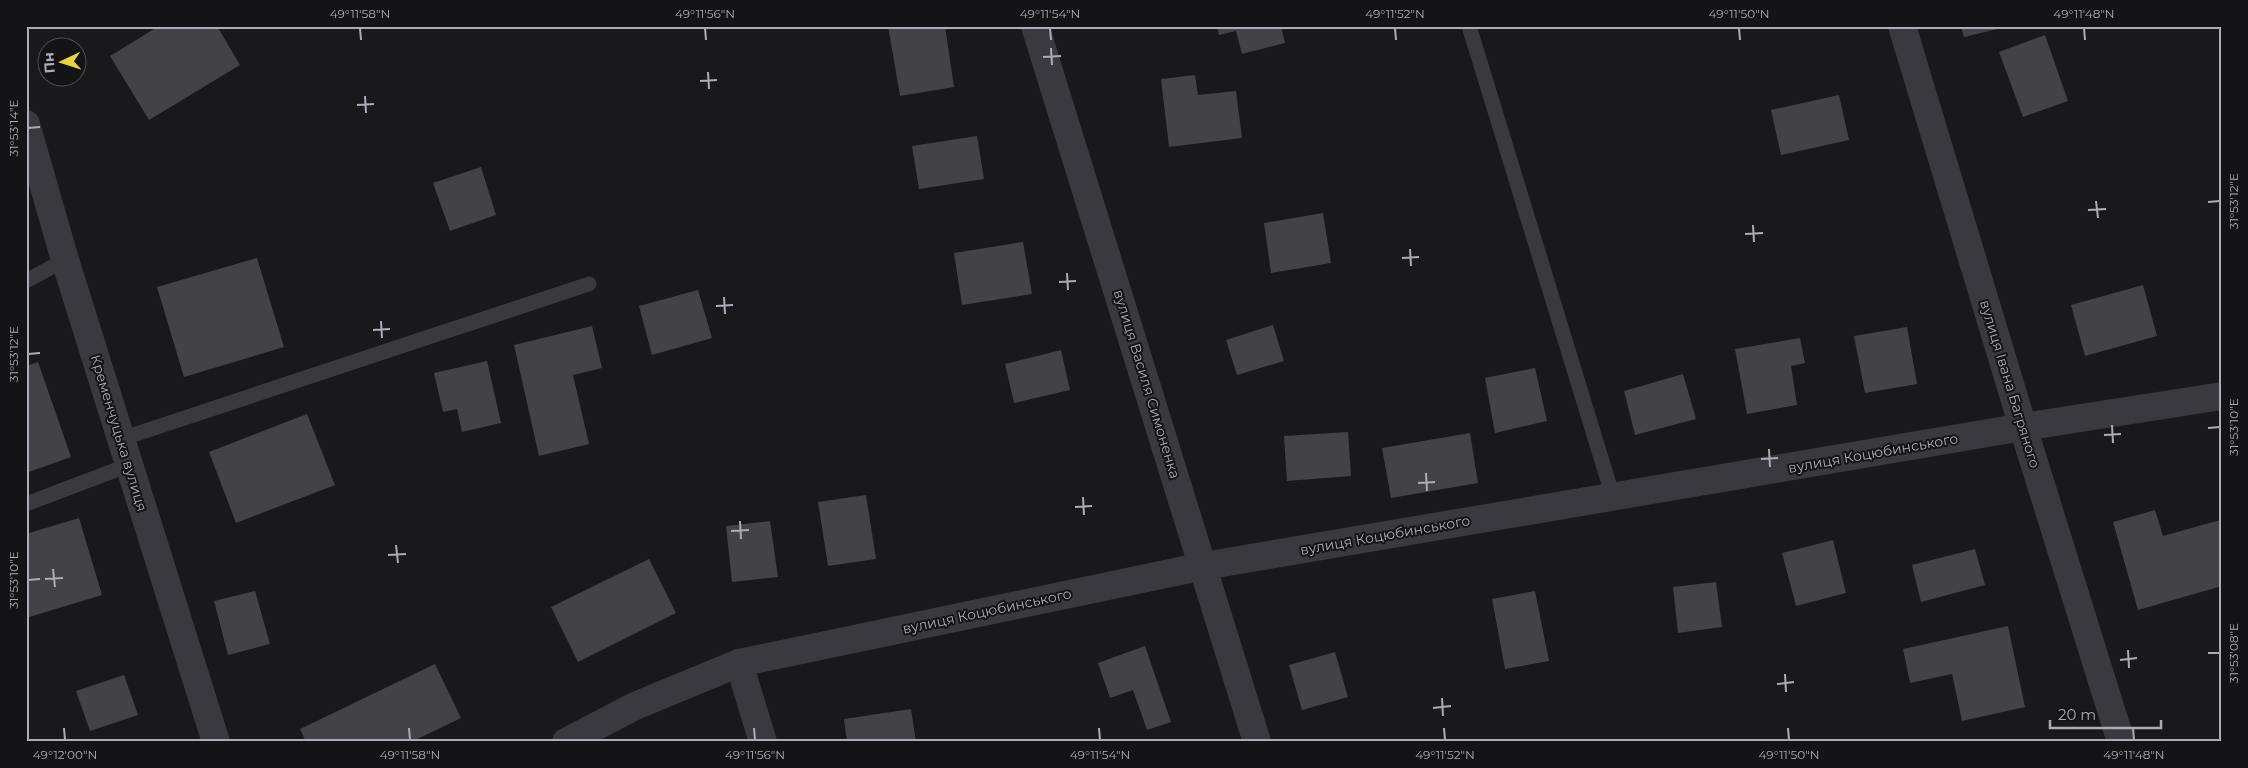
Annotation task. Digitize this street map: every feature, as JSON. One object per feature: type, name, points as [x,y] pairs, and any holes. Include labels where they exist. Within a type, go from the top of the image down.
[{"type":"street","name":"вулиця Василя Симоненка","points":[[1035,26],[1257,742]]},
{"type":"street","name":"вулиця Івана Багряного","points":[[1902,26],[2023,428],[2121,742]]},
{"type":"street","name":"Кременчуцька вулиця","points":[[26,124],[64,260],[216,742]]},
{"type":"street","name":"вулиця Коцюбинського","points":[[566,742],[635,706],[739,663],[1204,566],[2222,396]]},
{"type":"street","points":[[739,663],[763,742]]},
{"type":"lane","points":[[1469,26],[1613,497]]},
{"type":"lane","points":[[26,281],[64,260]]},
{"type":"lane","points":[[121,439],[589,284]]},
{"type":"lane","points":[[26,504],[129,465]]},
{"type":"building","points":[[159,26],[217,26],[240,65],[149,120],[110,56]]},
{"type":"building","points":[[888,26],[945,26],[954,87],[900,96]]},
{"type":"building","points":[[1217,26],[1281,26],[1285,43],[1242,54],[1236,31],[1219,35]]},
{"type":"building","points":[[1961,26],[2006,26],[2006,27],[1964,37]]},
{"type":"building","points":[[2045,35],[2068,101],[2023,117],[1999,52]]},
{"type":"building","points":[[1195,75],[1198,95],[1236,91],[1242,138],[1169,147],[1161,79]]},
{"type":"building","points":[[1839,95],[1849,140],[1781,155],[1771,110]]},
{"type":"building","points":[[977,136],[984,179],[919,189],[912,146]]},
{"type":"building","points":[[481,167],[496,215],[450,231],[433,183]]},
{"type":"building","points":[[1323,213],[1331,263],[1271,273],[1264,223]]},
{"type":"building","points":[[1023,242],[1032,294],[962,305],[954,253]]},
{"type":"building","points":[[257,258],[284,347],[184,377],[157,287]]},
{"type":"building","points":[[2143,285],[2157,336],[2085,356],[2071,305]]},
{"type":"building","points":[[698,290],[712,338],[652,355],[639,306]]},
{"type":"building","points":[[1273,325],[1284,361],[1237,375],[1226,340]]},
{"type":"building","points":[[592,326],[602,368],[573,375],[589,444],[539,456],[514,345]]},
{"type":"building","points":[[1907,327],[1917,384],[1865,393],[1854,336]]},
{"type":"building","points":[[1800,338],[1805,363],[1791,366],[1797,405],[1747,414],[1735,349]]},
{"type":"building","points":[[1061,350],[1070,390],[1014,403],[1005,364]]},
{"type":"building","points":[[487,361],[501,423],[462,432],[457,409],[443,412],[434,373]]},
{"type":"building","points":[[38,362],[71,457],[26,473],[26,366]]},
{"type":"building","points":[[1535,368],[1547,421],[1495,433],[1485,378]]},
{"type":"building","points":[[1683,374],[1696,419],[1635,435],[1624,391]]},
{"type":"building","points":[[307,414],[335,485],[236,523],[209,452]]},
{"type":"building","points":[[1348,432],[1351,476],[1287,481],[1284,436]]},
{"type":"building","points":[[1470,433],[1478,483],[1391,498],[1382,448]]},
{"type":"building","points":[[866,495],[876,559],[828,566],[818,502]]},
{"type":"building","points":[[2155,510],[2163,536],[2220,520],[2222,586],[2138,610],[2113,522]]},
{"type":"building","points":[[79,518],[102,595],[26,618],[26,534]]},
{"type":"building","points":[[770,521],[778,577],[732,582],[726,526]]},
{"type":"building","points":[[1833,540],[1846,593],[1796,606],[1782,553]]},
{"type":"building","points":[[1975,549],[1985,585],[1921,602],[1912,565]]},
{"type":"building","points":[[649,559],[676,613],[578,662],[551,607]]},
{"type":"building","points":[[1716,582],[1722,627],[1678,633],[1673,587]]},
{"type":"building","points":[[255,591],[270,644],[228,655],[214,601]]},
{"type":"building","points":[[1535,591],[1549,661],[1505,669],[1492,599]]},
{"type":"building","points":[[2008,626],[2025,707],[1962,721],[1952,674],[1910,683],[1903,649]]},
{"type":"building","points":[[1145,646],[1171,722],[1147,730],[1133,690],[1110,698],[1098,663]]},
{"type":"building","points":[[1335,652],[1348,697],[1302,710],[1289,665]]},
{"type":"building","points":[[435,664],[461,718],[411,742],[306,742],[300,729]]},
{"type":"building","points":[[124,675],[138,715],[90,731],[76,691]]},
{"type":"building","points":[[911,709],[916,742],[847,742],[844,719]]}]
